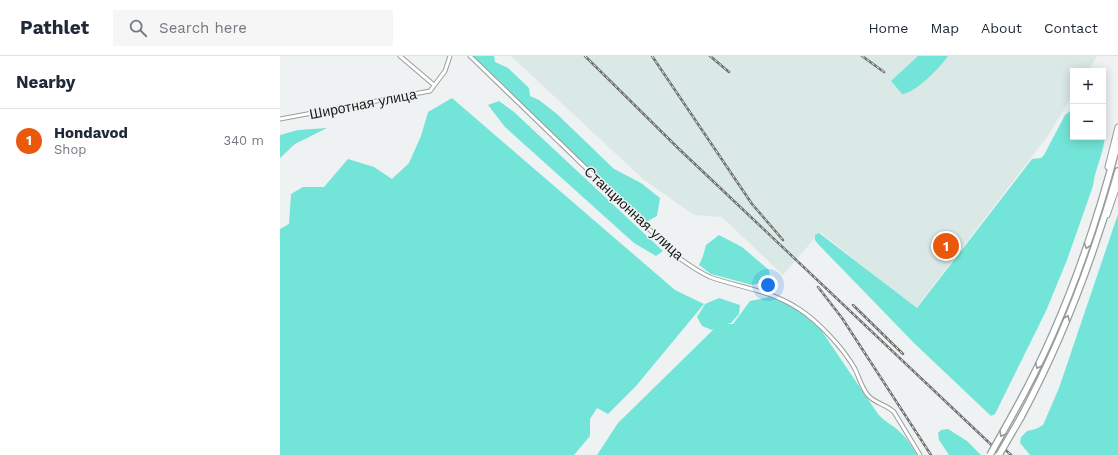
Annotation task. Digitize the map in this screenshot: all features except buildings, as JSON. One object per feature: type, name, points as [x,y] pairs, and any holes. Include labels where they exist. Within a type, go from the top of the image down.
[{"type":"highway","points":[[990,455],[1036,372],[1076,278],[1094,224],[1118,142]]},
{"type":"highway","points":[[999,455],[1042,375],[1074,301],[1101,227],[1118,171]]},
{"type":"main road","points":[[1094,224],[1118,127]]},
{"type":"main road","points":[[1101,227],[1111,206],[1118,183]]},
{"type":"street","points":[[400,56],[434,85]]},
{"type":"street","name":"Широтная улица","points":[[280,119],[430,91],[445,71],[450,56]]},
{"type":"street","name":"Станционная улица","points":[[470,56],[679,258],[697,271],[711,277],[761,290],[799,309],[824,331],[855,369],[867,394],[872,399],[890,408],[894,412],[920,455]]},
{"type":"shaded area","points":[[470,56],[494,56],[495,62],[508,68],[529,88],[530,96],[539,100],[557,114],[614,169],[641,183],[660,198],[657,216],[646,222]]},
{"type":"shaded area","points":[[511,56],[1097,56],[1090,68],[1070,68],[1070,100],[1047,137],[916,308],[820,232],[783,275],[722,217],[694,215],[643,179]]},
{"type":"shaded area","points":[[918,56],[948,56],[940,67],[920,85],[907,93],[902,94],[891,81]]},
{"type":"shaded area","points":[[452,98],[675,290],[704,304],[636,386],[608,414],[597,408],[590,419],[590,436],[574,455],[280,455],[280,229],[289,224],[291,194],[303,187],[324,187],[348,159],[374,167],[392,179],[409,163],[421,136],[428,112]]},
{"type":"shaded area","points":[[499,101],[514,112],[663,251],[656,256],[634,243],[505,127],[488,105]]},
{"type":"shaded area","points":[[1070,111],[1070,140],[1104,140],[1093,186],[1067,260],[1046,311],[995,414],[991,416],[914,343],[818,244],[815,240],[815,235],[819,233],[917,308],[1032,159],[1041,158],[1044,155],[1065,115]]},
{"type":"shaded area","points":[[327,128],[295,144],[280,158],[280,135],[298,130]]},
{"type":"shaded area","points":[[1118,214],[1118,455],[1030,455],[1020,443],[1021,437],[1027,431],[1036,429],[1043,425],[1059,388]]},
{"type":"shaded area","points":[[719,235],[742,247],[769,270],[770,280],[752,285],[711,274],[699,265],[706,245]]},
{"type":"shaded area","points":[[775,296],[796,307],[819,327],[878,414],[903,434],[917,455],[597,455],[618,423],[715,328],[712,330],[702,326],[697,317],[705,304],[719,298],[740,305],[739,314],[731,323],[726,324],[733,324],[750,301]]},
{"type":"shaded area","points":[[948,429],[967,441],[981,455],[949,455],[939,440],[938,433],[941,430]]},
{"type":"railway","points":[[585,56],[679,149],[1002,455]]},
{"type":"railway","points":[[652,56],[752,204],[783,240]]},
{"type":"railway","points":[[710,56],[729,72]]},
{"type":"railway","points":[[862,56],[884,72]]},
{"type":"railway","points":[[818,287],[842,318],[931,455]]},
{"type":"railway","points":[[853,305],[903,354]]},
{"type":"railway","points":[[999,444],[1011,455]]},
{"type":"place","name":"Hondavod","points":[[946,246]]}]
